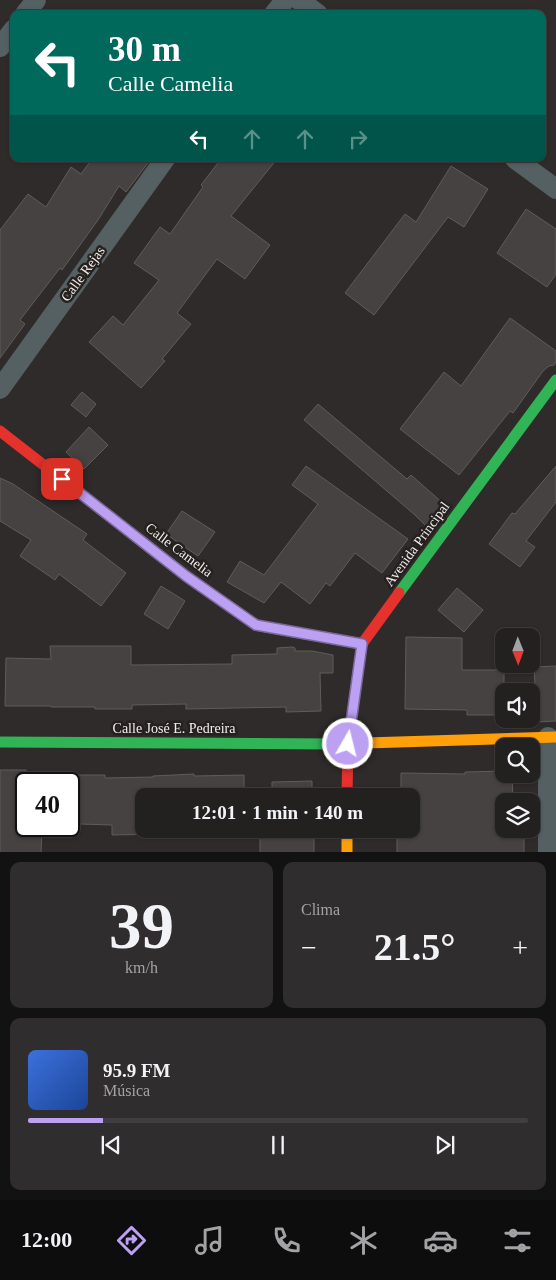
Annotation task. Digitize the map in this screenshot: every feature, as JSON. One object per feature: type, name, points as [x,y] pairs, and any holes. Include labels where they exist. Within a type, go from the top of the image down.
[{"type":"street","points":[[277,10],[285,0]]},
{"type":"street","points":[[299,0],[313,10]]},
{"type":"street","points":[[0,47],[10,34]]},
{"type":"street","name":"Calle Rejas","points":[[0,389],[163,162]]},
{"type":"street","points":[[519,162],[556,189]]},
{"type":"street","name":"Avenida Principal","points":[[347,788],[348,744],[362,644],[556,380]]},
{"type":"street","name":"Calle Camelia","points":[[0,431],[186,576],[256,625],[362,644]]},
{"type":"street","points":[[548,852],[552,737]]},
{"type":"street","name":"Calle José E. Pedreira","points":[[0,742],[348,744],[552,737]]},
{"type":"street","points":[[347,838],[347,852]]},
{"type":"building","points":[[90,162],[149,162],[126,192],[119,186],[98,220],[62,270],[60,268],[20,320],[25,324],[0,358],[0,230],[28,194],[46,207],[71,167],[81,174]]},
{"type":"building","points":[[219,162],[275,162],[231,216],[270,245],[245,279],[217,259],[177,313],[191,324],[162,359],[165,361],[141,388],[89,342],[113,316],[123,325],[159,280],[134,263],[160,227],[170,234],[203,187],[201,185]]},
{"type":"building","points":[[451,166],[488,189],[464,227],[448,217],[374,315],[345,293],[405,214],[416,222]]},
{"type":"building","points":[[526,209],[556,229],[556,274],[547,287],[497,253]]},
{"type":"building","points":[[510,318],[556,351],[556,362],[543,371],[513,413],[510,411],[459,475],[400,429],[444,372],[461,386]]},
{"type":"building","points":[[82,392],[96,404],[86,417],[71,405]]},
{"type":"building","points":[[318,404],[407,479],[411,475],[445,505],[428,528],[304,420]]},
{"type":"building","points":[[89,427],[108,445],[84,469],[66,452]]},
{"type":"building","points":[[306,466],[408,539],[382,573],[355,553],[330,586],[326,583],[310,604],[281,582],[264,603],[227,582],[240,561],[264,575],[318,504],[292,485]]},
{"type":"building","points":[[556,466],[556,502],[526,541],[535,547],[520,567],[489,544],[512,513],[515,514]]},
{"type":"building","points":[[0,478],[13,484],[87,534],[83,540],[126,573],[101,606],[59,574],[55,580],[20,556],[31,540],[0,521]]},
{"type":"building","points":[[182,511],[215,532],[198,556],[166,534]]},
{"type":"building","points":[[161,586],[185,601],[168,629],[144,614]]},
{"type":"building","points":[[457,588],[483,610],[464,632],[438,610]]},
{"type":"building","points":[[406,637],[462,638],[462,670],[495,670],[495,673],[504,673],[504,683],[495,683],[495,715],[467,715],[467,710],[405,709]]},
{"type":"building","points":[[50,646],[131,646],[131,665],[232,664],[232,655],[277,654],[277,648],[292,647],[295,648],[295,651],[312,651],[333,655],[333,673],[320,673],[321,711],[286,712],[286,707],[186,709],[186,704],[132,705],[132,709],[5,706],[6,658],[51,659]]},
{"type":"building","points":[[556,666],[556,721],[540,722],[540,683],[535,683],[534,673],[540,673],[540,667]]},
{"type":"building","points":[[0,770],[26,770],[26,772],[15,772],[15,837],[42,837],[41,852],[0,852]]},
{"type":"building","points":[[495,771],[495,783],[512,783],[513,793],[495,793],[495,838],[524,838],[524,852],[397,852],[397,838],[420,838],[420,788],[401,788],[401,773],[465,774],[465,772]]},
{"type":"building","points":[[194,774],[194,776],[244,775],[244,788],[135,788],[135,835],[112,835],[112,825],[80,824],[80,775],[105,775],[105,778]]},
{"type":"building","points":[[312,781],[312,788],[272,788],[272,782]]},
{"type":"building","points":[[260,838],[314,838],[314,852],[260,852]]},
{"type":"traffic: fast","points":[[399,593],[556,380]]},
{"type":"traffic: fast","points":[[266,627],[362,644]]},
{"type":"traffic: fast","points":[[0,742],[334,744]]},
{"type":"traffic: slow","points":[[334,744],[556,737]]},
{"type":"traffic: slow","points":[[347,838],[347,852]]},
{"type":"traffic: jam","points":[[0,431],[186,576],[256,625],[266,627]]},
{"type":"traffic: jam","points":[[347,788],[348,744],[362,644],[399,593]]},
{"type":"route","points":[[62,479],[186,576],[256,625],[362,644],[348,744]]}]
